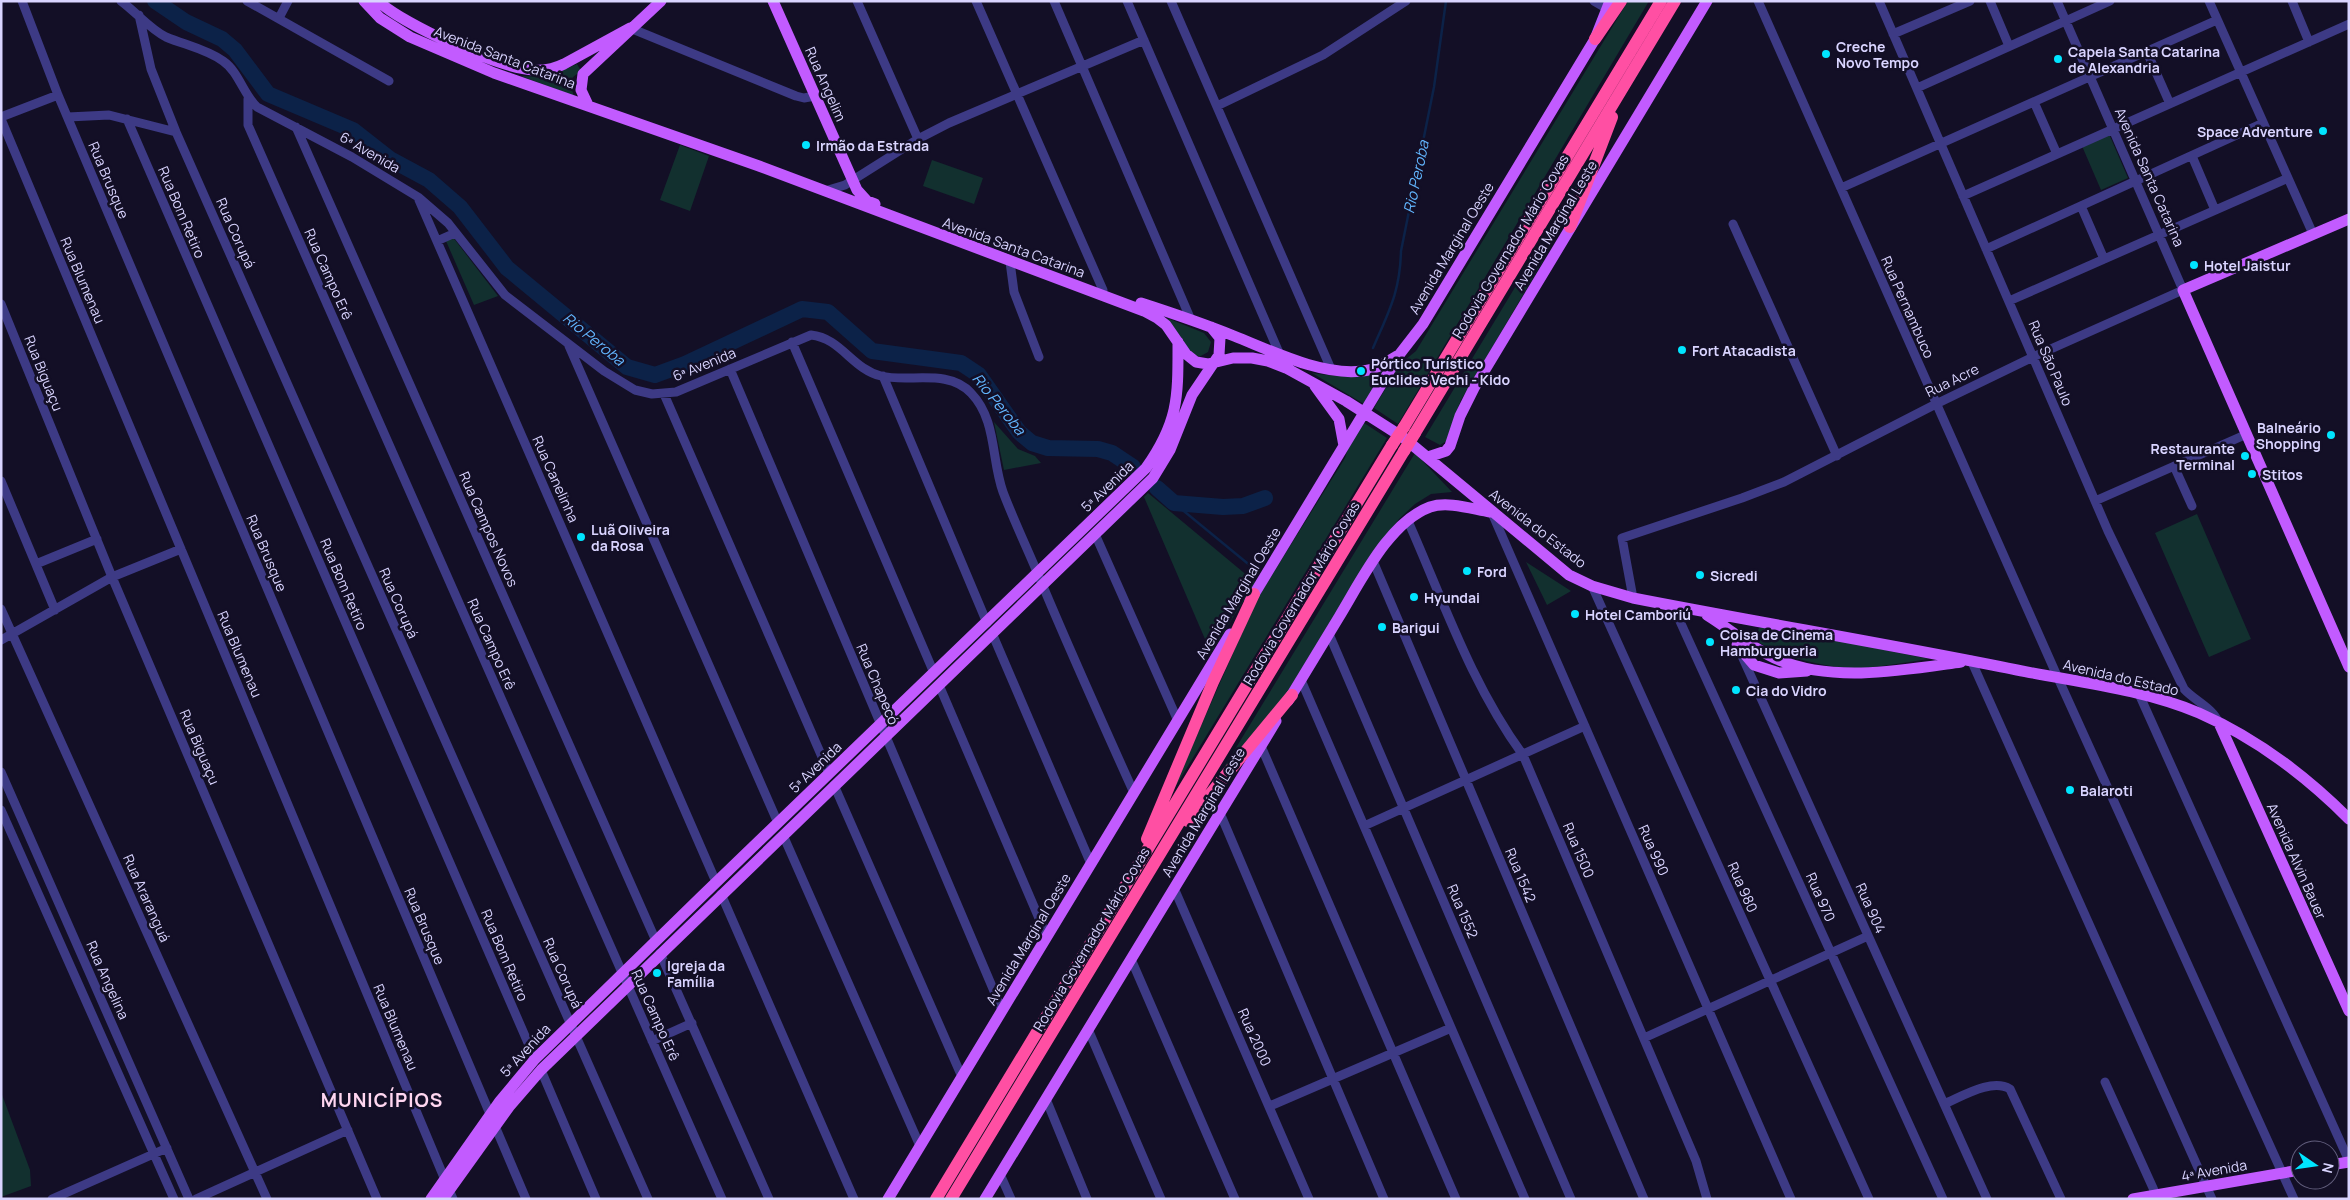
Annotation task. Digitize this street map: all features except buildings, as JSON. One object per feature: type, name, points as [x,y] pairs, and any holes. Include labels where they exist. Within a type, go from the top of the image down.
[{"type":"highway","points":[[1595,39],[1621,1]]},
{"type":"highway","name":"Rodovia Governador Mário Covas","points":[[951,1199],[1147,875],[1660,1]]},
{"type":"highway","name":"Rodovia Governador Mário Covas","points":[[936,1199],[1131,877],[1675,1]]},
{"type":"highway","points":[[1570,227],[1623,86]]},
{"type":"highway","points":[[1131,877],[1213,682],[1254,594]]},
{"type":"highway","points":[[1147,875],[1204,800],[1292,695]]},
{"type":"main road","points":[[630,28],[661,1]]},
{"type":"main road","name":"Rua Angelim","points":[[772,1],[853,180]]},
{"type":"main road","name":"Avenida Marginal Leste","points":[[1428,457],[1446,451],[1450,446],[1466,403],[1707,1]]},
{"type":"main road","name":"Avenida Santa Catarina","points":[[367,3],[388,10],[422,29],[510,65],[533,70],[553,69],[630,28]]},
{"type":"main road","name":"Avenida Santa Catarina","points":[[367,3],[380,18],[410,37],[494,73],[588,105],[824,191],[1144,311],[1157,318],[1166,326],[1186,354],[1196,362],[1208,364],[1233,358],[1260,360],[1286,368],[1364,412],[1404,439]]},
{"type":"main road","name":"Avenida Marginal Oeste","points":[[888,1199],[1364,412],[1399,355],[1423,324],[1595,39],[1608,5]]},
{"type":"main road","name":"Avenida Santa Catarina","points":[[588,105],[581,90],[581,80],[588,68],[630,28]]},
{"type":"main road","name":"Avenida Santa Catarina","points":[[853,180],[861,196],[867,201],[1280,354],[1346,372],[1368,370],[1399,355]]},
{"type":"main road","name":"Rua Acre","points":[[2183,290],[2349,219]]},
{"type":"main road","name":"Avenida Santa Catarina","points":[[2183,290],[2349,667]]},
{"type":"main road","points":[[1211,327],[1217,332],[1221,343],[1216,361]]},
{"type":"main road","name":"5ª Avenida","points":[[573,1029],[627,985],[885,736],[938,684],[1038,573],[1139,476],[1154,456],[1170,425],[1178,400],[1178,342]]},
{"type":"main road","name":"5ª Avenida","points":[[430,1199],[490,1114],[573,1029],[622,974],[934,673],[1042,584],[1159,470],[1170,450],[1192,395],[1216,361]]},
{"type":"main road","points":[[1313,383],[1336,414],[1341,426],[1344,446]]},
{"type":"main road","name":"Avenida do Estado","points":[[1404,439],[1428,457],[1557,567],[1592,586],[1633,598],[1702,612],[1972,660],[2140,694],[2185,707],[2248,738],[2301,774],[2349,819]]},
{"type":"main road","name":"Avenida Marginal Leste","points":[[985,1199],[1373,561],[1397,531],[1408,521],[1432,506],[1458,506],[1492,512]]},
{"type":"main road","name":"Avenida do Estado","points":[[1702,612],[1781,660],[1826,671],[1884,672],[1972,660]]},
{"type":"main road","points":[[1737,645],[1754,665],[1779,673],[1826,671]]},
{"type":"main road","name":"Avenida Alvin Bauer","points":[[2219,723],[2349,1011]]},
{"type":"main road","name":"5ª Avenida","points":[[448,1196],[538,1065]]},
{"type":"main road","name":"4ª Avenida","points":[[2133,1199],[2157,1197],[2290,1172]]},
{"type":"street","name":"Rua Brusque","points":[[22,1],[58,95],[490,1114]]},
{"type":"street","name":"6ª Avenida","points":[[120,1],[138,14],[151,28],[223,61],[234,74],[248,99],[265,112],[352,156],[418,197],[440,214],[505,295],[569,346],[621,383],[635,390],[664,394],[676,392],[811,335],[830,340],[870,373],[883,376],[946,380],[960,384],[977,399],[989,427],[1003,492],[1134,793]]},
{"type":"street","points":[[248,1],[389,81]]},
{"type":"street","points":[[279,18],[288,1]]},
{"type":"street","points":[[857,1],[918,139]]},
{"type":"street","points":[[976,1],[1103,290]]},
{"type":"street","points":[[1054,1],[1191,320]]},
{"type":"street","points":[[1127,1],[1280,354]]},
{"type":"street","points":[[1171,1],[1331,369]]},
{"type":"street","points":[[1217,106],[1323,56],[1406,1]]},
{"type":"street","points":[[1594,1],[1608,5]]},
{"type":"street","name":"Rua Pernambuco","points":[[1758,1],[2058,678],[2294,1199]]},
{"type":"street","name":"Rua São Paulo","points":[[1879,1],[2095,500],[2184,688],[2194,700],[2213,713],[2219,723]]},
{"type":"street","points":[[1893,34],[1970,1]]},
{"type":"street","points":[[1990,1],[2010,46]]},
{"type":"street","name":"Avenida Santa Catarina","points":[[2057,1],[2183,290]]},
{"type":"street","points":[[1916,88],[2110,1]]},
{"type":"street","points":[[2209,1],[2313,234]]},
{"type":"street","points":[[2292,1],[2309,42]]},
{"type":"street","name":"Rua Corupá","points":[[138,14],[151,69],[176,132],[648,1199]]},
{"type":"street","points":[[1841,188],[2217,20]]},
{"type":"street","points":[[1963,196],[2349,24]]},
{"type":"street","points":[[630,28],[796,96],[804,98],[815,96]]},
{"type":"street","points":[[824,191],[839,188],[918,139],[948,123],[1144,40]]},
{"type":"street","points":[[2147,52],[2170,104]]},
{"type":"street","points":[[1,118],[58,95]]},
{"type":"street","name":"Rua Campo Erê","points":[[248,99],[248,125],[722,1199]]},
{"type":"street","points":[[2034,102],[2057,154]]},
{"type":"street","points":[[68,118],[102,115],[127,119],[176,132]]},
{"type":"street","name":"Rua Blumenau","points":[[1,118],[444,1178],[448,1196]]},
{"type":"street","name":"Rua Bom Retiro","points":[[127,119],[596,1199]]},
{"type":"street","points":[[1986,249],[2263,123]]},
{"type":"street","name":"Rua Campos Novos","points":[[296,127],[656,941]]},
{"type":"street","points":[[2192,156],[2215,210]]},
{"type":"street","points":[[2009,302],[2288,178]]},
{"type":"street","name":"Rua Canelinha","points":[[418,197],[716,882]]},
{"type":"street","points":[[2081,206],[2104,259]]},
{"type":"street","points":[[1732,224],[1836,456]]},
{"type":"street","points":[[437,241],[455,232]]},
{"type":"street","points":[[1010,262],[1016,299],[1039,357]]},
{"type":"street","name":"Rua Acre","points":[[1633,598],[1622,538],[1755,494],[1836,456],[1936,404],[2033,357],[2183,290]]},
{"type":"street","name":"Rua Biguaçu","points":[[1,304],[112,577],[377,1199]]},
{"type":"street","points":[[792,342],[934,673]]},
{"type":"street","points":[[569,346],[778,824]]},
{"type":"street","name":"Rua Chapecó","points":[[730,369],[1002,1010]]},
{"type":"street","points":[[883,376],[1091,864]]},
{"type":"street","points":[[664,394],[829,773]]},
{"type":"street","points":[[2095,500],[2247,434]]},
{"type":"street","points":[[2174,466],[2192,506]]},
{"type":"street","points":[[1,481],[55,610]]},
{"type":"street","name":"Rua 990","points":[[1492,512],[1791,1199]]},
{"type":"street","name":"Rua 1500","points":[[1408,521],[1484,694],[1503,727],[1523,754],[1696,1161],[1706,1199]]},
{"type":"street","points":[[1095,534],[1178,721]]},
{"type":"street","points":[[36,564],[97,539]]},
{"type":"street","points":[[1,640],[112,577],[181,549]]},
{"type":"street","name":"Rua 1542","points":[[1373,561],[1644,1199]]},
{"type":"street","name":"Rua 980","points":[[1592,586],[1869,1199]]},
{"type":"street","name":"Rua 970","points":[[1673,606],[1942,1199]]},
{"type":"street","name":"Rua Araranguá","points":[[1,609],[267,1199]]},
{"type":"street","name":"Rua 904","points":[[1730,629],[1987,1199]]},
{"type":"street","name":"Rua 1552","points":[[1329,634],[1571,1199]]},
{"type":"street","points":[[1972,660],[2212,1199]]},
{"type":"street","points":[[1301,680],[1524,1199]]},
{"type":"street","points":[[938,684],[1047,937]]},
{"type":"street","points":[[2140,694],[2349,1161]]},
{"type":"street","points":[[1364,826],[1585,726]]},
{"type":"street","points":[[1261,746],[1456,1199]]},
{"type":"street","name":"Rua Angelina","points":[[1,772],[189,1199]]},
{"type":"street","points":[[834,785],[962,1077]]},
{"type":"street","name":"Rua Angelina","points":[[1,810],[174,1199]]},
{"type":"street","points":[[1220,813],[1384,1199]]},
{"type":"street","points":[[783,835],[920,1146]]},
{"type":"street","name":"Rua 2000","points":[[1174,888],[1309,1199]]},
{"type":"street","points":[[721,894],[854,1199]]},
{"type":"street","points":[[1644,1038],[1868,936]]},
{"type":"street","points":[[660,953],[769,1199]]},
{"type":"street","points":[[1131,959],[1234,1199]]},
{"type":"street","points":[[652,1041],[692,1023]]},
{"type":"street","points":[[99,1029],[112,1024]]},
{"type":"street","points":[[1270,1106],[1451,1028]]},
{"type":"street","points":[[1088,1029],[1161,1199]]},
{"type":"street","points":[[2105,1082],[2157,1197]]},
{"type":"street","points":[[1944,1104],[1993,1085],[2002,1084],[2010,1089],[2061,1199]]},
{"type":"street","points":[[1046,1100],[1087,1199]]},
{"type":"street","points":[[495,1126],[526,1199]]},
{"type":"street","points":[[196,1199],[348,1130]]},
{"type":"street","points":[[52,1199],[167,1148]]},
{"type":"street","points":[[1000,1174],[1011,1199]]},
{"type":"green space","points":[[1628,1],[1649,1],[1398,424],[1374,408],[1400,364],[1416,351]]},
{"type":"green space","points":[[577,64],[581,71],[573,77],[570,84],[574,96],[521,76],[548,77]]},
{"type":"green space","points":[[2109,134],[2128,178],[2101,190],[2082,146]]},
{"type":"green space","points":[[680,145],[709,156],[690,211],[660,200]]},
{"type":"green space","points":[[932,160],[983,178],[974,204],[923,186]]},
{"type":"green space","points":[[1585,171],[1547,254],[1461,400],[1448,440],[1440,445],[1425,437]]},
{"type":"green space","points":[[452,236],[498,296],[474,305],[446,241]]},
{"type":"green space","points":[[1167,318],[1204,333],[1211,342],[1208,352],[1199,357],[1189,351]]},
{"type":"green space","points":[[1383,372],[1364,404],[1312,373],[1348,376]]},
{"type":"green space","points":[[1358,419],[1387,438],[1171,794],[1257,599],[1345,458]]},
{"type":"green space","points":[[994,422],[1018,449],[1035,456],[1041,463],[1004,470]]},
{"type":"green space","points":[[1415,453],[1452,492],[1431,494],[1415,504],[1399,519],[1375,549],[1280,704],[1217,779]]},
{"type":"green space","points":[[1148,493],[1255,582],[1211,653],[1144,497]]},
{"type":"green space","points":[[2197,514],[2251,639],[2209,657],[2155,533]]},
{"type":"green space","points":[[1526,562],[1571,591],[1547,605]]},
{"type":"green space","points":[[1765,626],[1929,659],[1863,668],[1823,665],[1795,658],[1758,642],[1756,635],[1759,628]]},
{"type":"green space","points":[[1,1092],[30,1170],[31,1186],[1,1197]]},
{"type":"waterway","name":"Rio Peroba","points":[[155,1],[186,22],[222,39],[235,50],[268,94],[353,130],[390,159],[429,180],[460,207],[507,268],[627,367],[655,375],[685,364],[802,309],[828,312],[872,351],[961,363],[979,375],[1019,432],[1032,443],[1048,448],[1098,449],[1112,453],[1133,467]]},
{"type":"waterway","name":"Rio Peroba","points":[[1373,348],[1396,290],[1401,251],[1434,87],[1446,1]]},
{"type":"waterway","name":"Rio Peroba","points":[[1157,488],[1174,503],[1223,507],[1243,506],[1265,498]]},
{"type":"waterway","points":[[1174,503],[1258,572]]},
{"type":"place","name":"Creche Novo Tempo","points":[[1826,54]]},
{"type":"place","name":"Capela Santa Catarina de Alexandria","points":[[2058,59]]},
{"type":"place","name":"Space Adventure","points":[[2323,131]]},
{"type":"place","name":"Irmão da Estrada","points":[[806,145]]},
{"type":"place","name":"Hotel Jaistur","points":[[2194,265]]},
{"type":"place","name":"Fort Atacadista","points":[[1682,350]]},
{"type":"place","name":"Pórtico Turístico Euclides Vechi - Kido","points":[[1361,371]]},
{"type":"place","name":"Balneário Shopping","points":[[2331,435]]},
{"type":"place","name":"Restaurante Terminal","points":[[2245,456]]},
{"type":"place","name":"Stitos","points":[[2252,474]]},
{"type":"place","name":"Luã Oliveira da Rosa","points":[[581,537]]},
{"type":"place","name":"Ford","points":[[1467,571]]},
{"type":"place","name":"Sicredi","points":[[1700,575]]},
{"type":"place","name":"Hyundai","points":[[1414,597]]},
{"type":"place","name":"Hotel Camboriú","points":[[1575,614]]},
{"type":"place","name":"Barigui","points":[[1382,627]]},
{"type":"place","name":"Coisa de Cinema Hamburgueria","points":[[1710,642]]},
{"type":"place","name":"Cia do Vidro","points":[[1736,690]]},
{"type":"place","name":"Balaroti","points":[[2070,790]]},
{"type":"place","name":"Igreja da Família","points":[[657,973]]},
{"type":"district","name":"MUNICÍPIOS","points":[[382,1100]]}]
